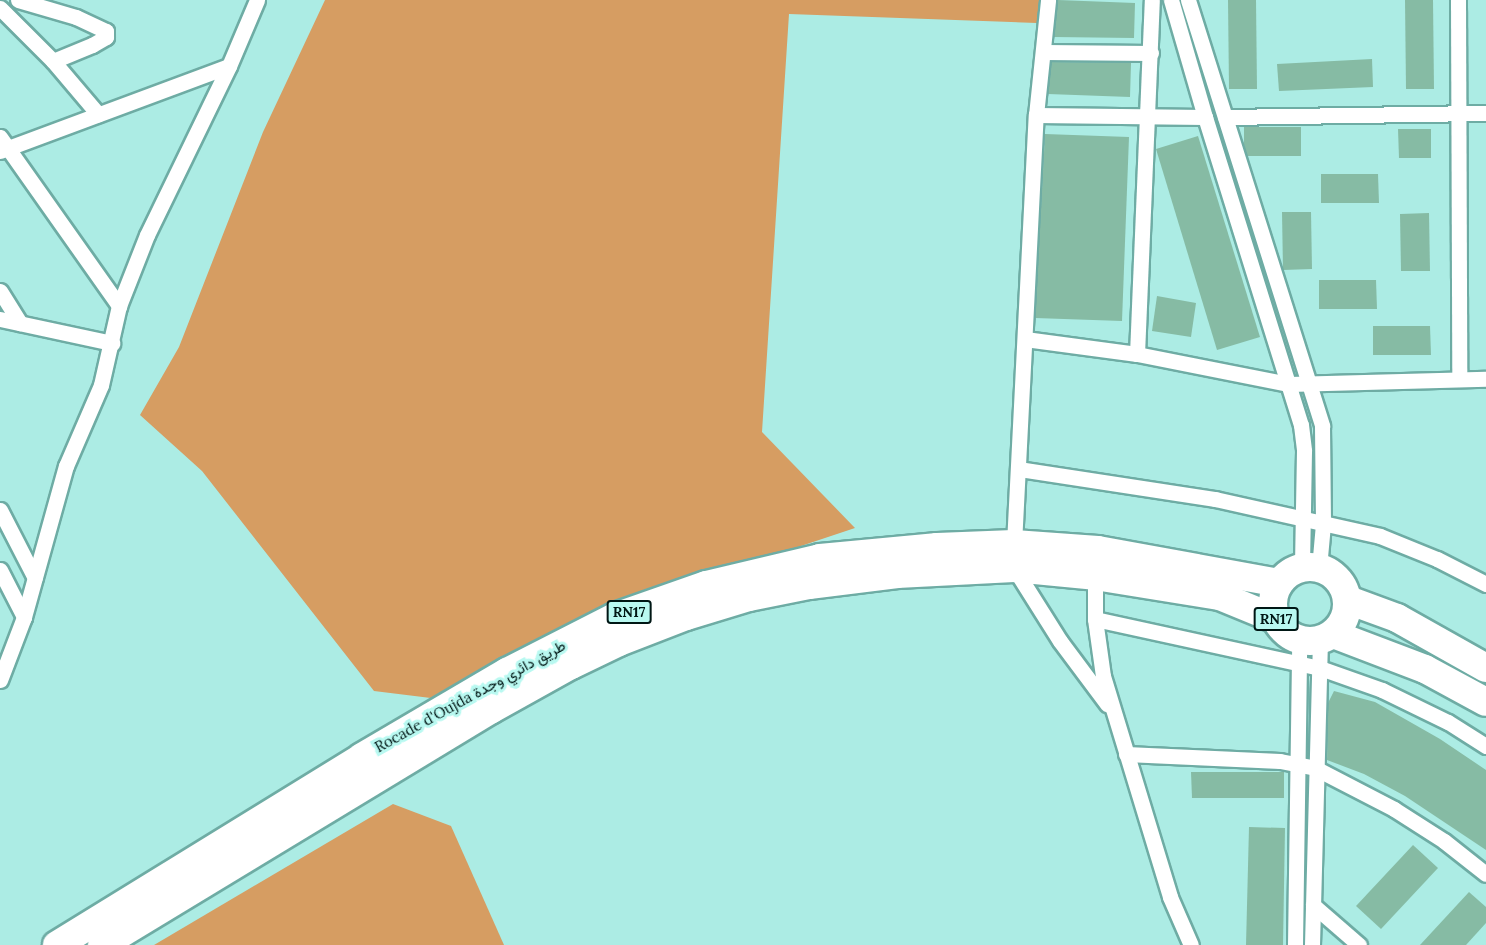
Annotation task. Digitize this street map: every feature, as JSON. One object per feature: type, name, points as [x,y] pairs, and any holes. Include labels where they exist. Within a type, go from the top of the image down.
[{"type":"highway","name":"Rocade d'Oujda طريق دائري وجدة","points":[[57,945],[362,757],[498,677],[615,617],[706,585],[820,558],[937,547],[1014,556],[1095,576],[1220,596],[1276,619]]},
{"type":"highway","name":"Rocade d'Oujda طريق دائري وجدة","points":[[102,945],[490,710],[619,642],[686,616],[749,597],[808,585],[1014,556],[1098,550],[1300,573]]},
{"type":"highway","name":"RN17","points":[[1348,600],[1338,579],[1300,573],[1273,601],[1276,619],[1281,628],[1314,649],[1425,669],[1486,702]]},
{"type":"highway","points":[[1314,649],[1345,619],[1348,600],[1397,618],[1486,668]]},
{"type":"street","points":[[18,0],[76,17],[106,31],[106,37],[92,45],[53,61]]},
{"type":"street","points":[[0,680],[24,617],[66,466],[101,385],[119,306],[147,235],[229,66],[257,0]]},
{"type":"street","points":[[1048,0],[1036,116],[1014,556],[1060,641],[1114,714]]},
{"type":"street","points":[[1137,354],[1149,117],[1152,0]]},
{"type":"street","points":[[1171,0],[1304,439],[1304,519],[1300,573]]},
{"type":"street","points":[[1188,0],[1310,384],[1323,435],[1323,524],[1300,573]]},
{"type":"street","points":[[1458,0],[1458,378]]},
{"type":"street","points":[[0,8],[53,61],[98,114]]},
{"type":"street","points":[[1043,52],[1151,53]]},
{"type":"street","points":[[119,306],[3,145],[98,114],[229,66]]},
{"type":"street","points":[[1225,117],[1486,113]]},
{"type":"street","points":[[1036,116],[1205,117]]},
{"type":"street","points":[[0,291],[20,323]]},
{"type":"street","points":[[0,319],[112,343]]},
{"type":"street","points":[[1025,339],[1137,354],[1289,384],[1486,379]]},
{"type":"street","points":[[1019,469],[1215,499],[1380,536],[1437,559],[1486,584]]},
{"type":"street","points":[[0,510],[35,578]]},
{"type":"street","points":[[0,570],[24,617]]},
{"type":"street","points":[[1095,576],[1095,619],[1103,676],[1170,897],[1191,945]]},
{"type":"street","points":[[1095,619],[1314,649],[1382,690],[1448,722],[1486,746]]},
{"type":"street","points":[[1295,945],[1299,764],[1314,649]]},
{"type":"street","points":[[1312,945],[1315,768],[1314,649]]},
{"type":"street","points":[[1126,754],[1280,761],[1315,768],[1394,809],[1444,841],[1486,874]]},
{"type":"street","points":[[1313,905],[1359,945]]},
{"type":"shaded area","points":[[325,0],[1041,0],[1037,23],[789,14],[762,432],[855,528],[600,613],[447,700],[374,691],[202,471],[140,415],[179,347],[263,132]]},
{"type":"shaded area","points":[[393,804],[451,826],[504,945],[154,945]]},
{"type":"building","points":[[1058,0],[1135,3],[1134,38],[1054,37]]},
{"type":"building","points":[[1228,0],[1256,0],[1257,89],[1229,89]]},
{"type":"building","points":[[1405,0],[1433,0],[1434,89],[1406,89]]},
{"type":"building","points":[[1372,59],[1373,87],[1279,91],[1277,64]]},
{"type":"building","points":[[1051,62],[1131,63],[1130,97],[1048,94]]},
{"type":"building","points":[[1244,127],[1301,127],[1301,156],[1247,156],[1244,145]]},
{"type":"building","points":[[1398,129],[1431,129],[1431,158],[1399,158]]},
{"type":"building","points":[[1045,134],[1129,137],[1122,321],[1035,318]]},
{"type":"building","points":[[1198,136],[1260,337],[1217,350],[1156,149]]},
{"type":"building","points":[[1321,174],[1378,174],[1379,203],[1321,203]]},
{"type":"building","points":[[1282,212],[1311,212],[1312,269],[1283,270]]},
{"type":"building","points":[[1429,213],[1430,271],[1401,271],[1400,214]]},
{"type":"building","points":[[1319,280],[1376,280],[1377,309],[1319,309]]},
{"type":"building","points":[[1157,296],[1196,303],[1191,337],[1152,331]]},
{"type":"building","points":[[1373,326],[1430,326],[1431,355],[1373,355]]},
{"type":"building","points":[[1334,691],[1375,702],[1440,739],[1486,770],[1486,850],[1405,796],[1364,774],[1327,760],[1328,703]]},
{"type":"building","points":[[1191,772],[1284,772],[1284,798],[1192,798]]},
{"type":"building","points":[[1249,827],[1285,828],[1283,945],[1246,945]]},
{"type":"building","points":[[1413,845],[1438,868],[1381,929],[1356,906]]},
{"type":"building","points":[[1469,892],[1486,907],[1486,923],[1466,945],[1420,945]]}]
